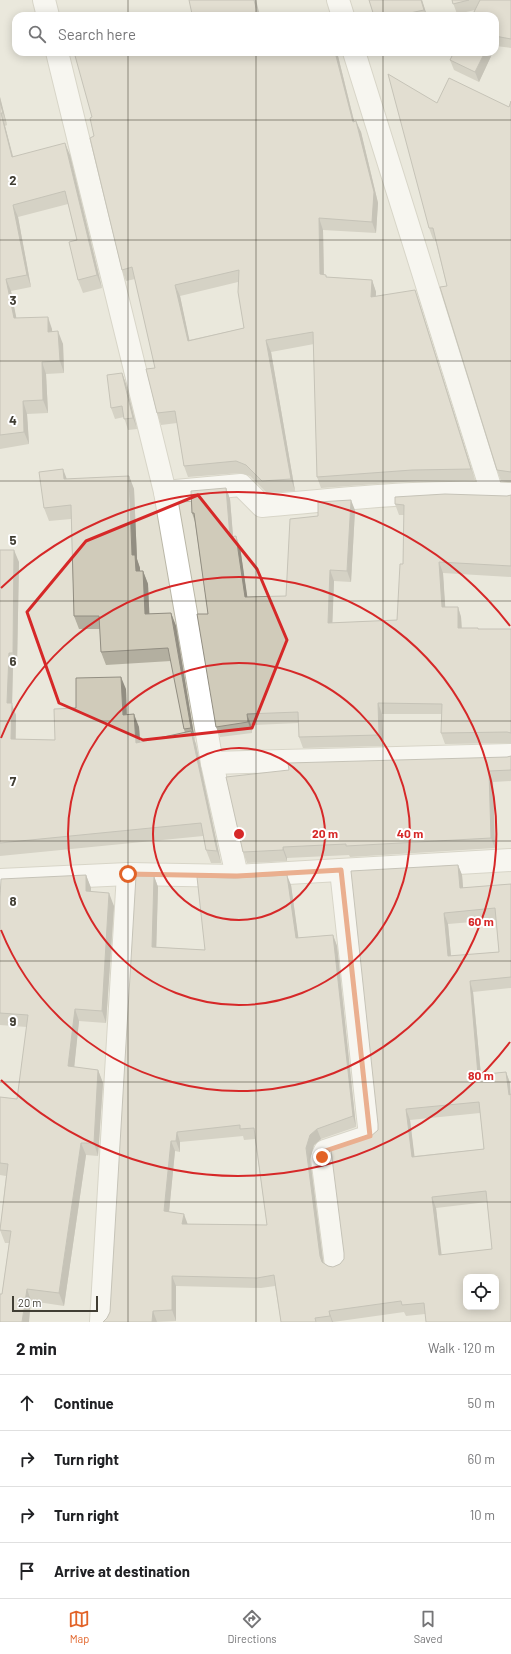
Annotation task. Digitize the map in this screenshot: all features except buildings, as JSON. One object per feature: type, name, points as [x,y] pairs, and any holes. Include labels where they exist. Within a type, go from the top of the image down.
[{"type":"street","points":[[44,0],[47,12]]},
{"type":"street","points":[[338,0],[342,12]]},
{"type":"street","points":[[58,56],[165,492],[212,764],[237,876]]},
{"type":"street","points":[[165,492],[240,485],[262,506],[389,495],[502,493],[355,56]]},
{"type":"street","points":[[212,764],[511,755]]},
{"type":"street","points":[[0,880],[128,874],[237,876],[511,860]]},
{"type":"street","points":[[336,1265],[322,1157],[325,1151],[370,1136],[341,870]]},
{"type":"street","points":[[100,1322],[128,874]]},
{"type":"highlighted area","points":[[198,495],[257,569],[287,640],[252,728],[143,740],[59,703],[27,612],[86,541]]},
{"type":"shaded area","points":[[0,0],[511,0],[511,1322],[0,1322]]},
{"type":"route","points":[[128,874],[237,876],[341,870],[370,1136],[325,1151],[322,1157]]}]
